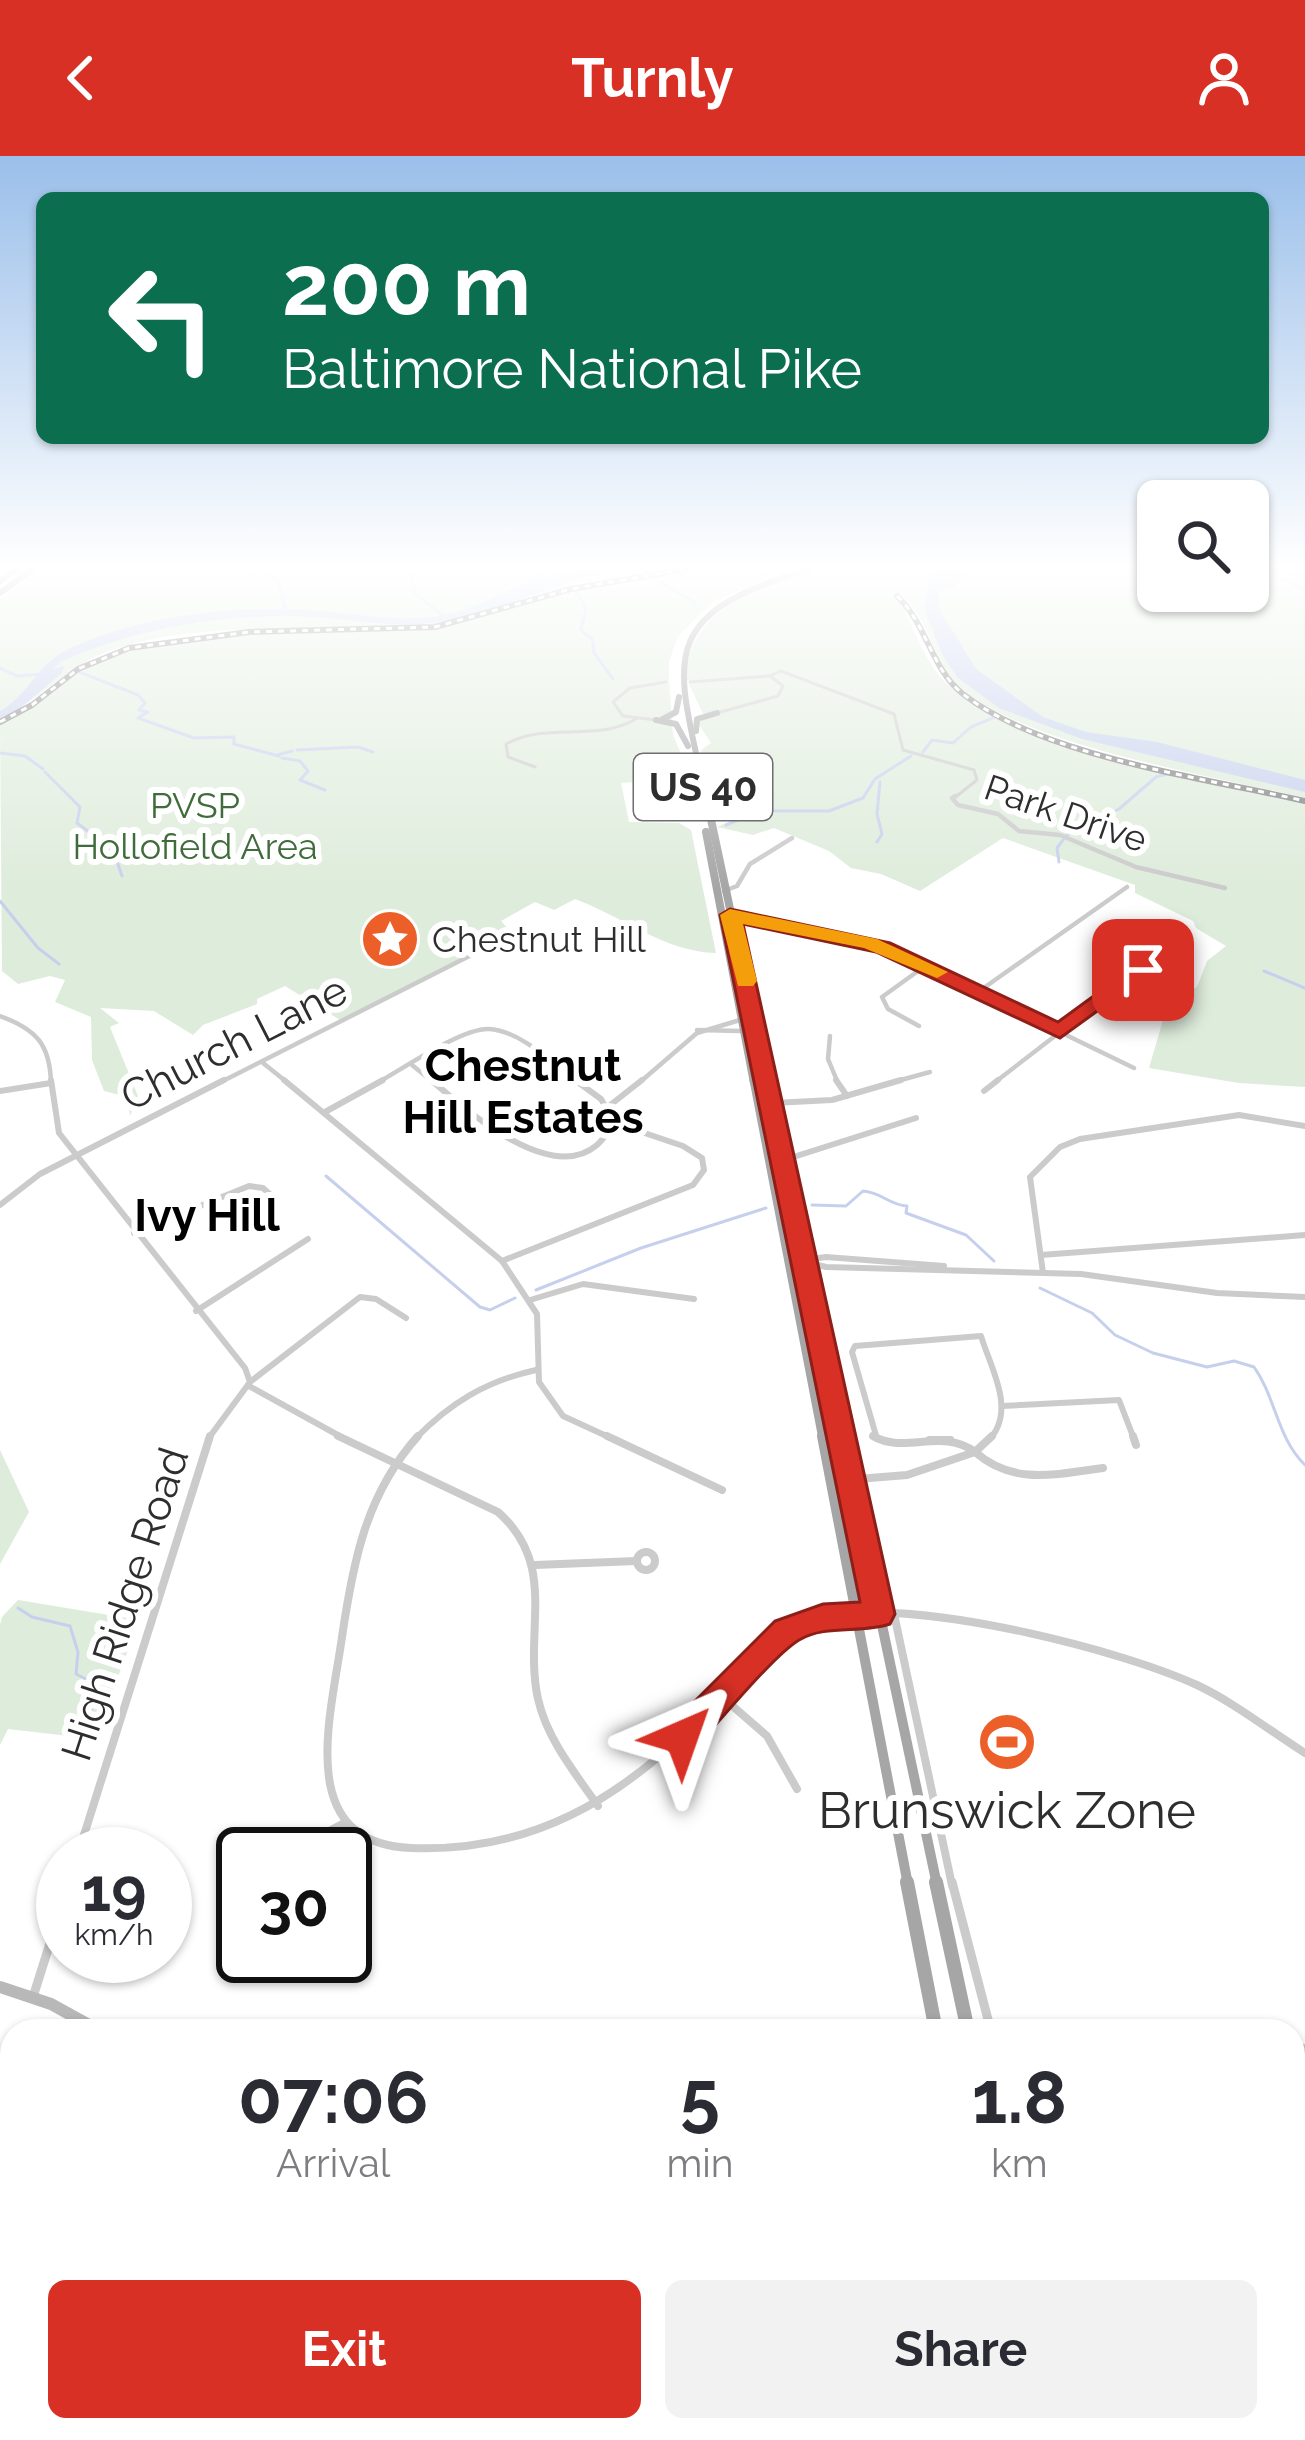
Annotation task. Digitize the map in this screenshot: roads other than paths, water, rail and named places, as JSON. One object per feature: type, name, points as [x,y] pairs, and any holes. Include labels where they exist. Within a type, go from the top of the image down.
[{"type":"main road","name":"US 40","points":[[679,676],[741,1026],[933,2019]]},
{"type":"main road","name":"US 40","points":[[681,693],[682,676]]},
{"type":"main road","points":[[681,693],[695,709],[717,713]]},
{"type":"main road","points":[[656,720],[676,712],[681,693]]},
{"type":"main road","points":[[691,744],[695,720],[717,713]]},
{"type":"main road","points":[[656,720],[676,724],[691,744]]},
{"type":"main road","name":"US 40","points":[[691,744],[773,1103],[851,1481],[886,1614],[966,2019]]},
{"type":"main road","points":[[0,1988],[33,1997],[76,2019]]},
{"type":"street","points":[[690,682],[770,676],[783,688],[778,696],[717,713]]},
{"type":"street","points":[[778,680],[779,676]]},
{"type":"street","name":"Park Drive","points":[[793,676],[894,714],[903,750],[974,770],[977,780],[952,797],[958,805],[998,814],[1019,831],[1060,836],[1142,869],[1225,888]]},
{"type":"street","points":[[656,720],[616,712],[615,697],[634,686],[666,682]]},
{"type":"street","points":[[535,767],[508,757],[504,749],[508,742],[536,732],[608,733],[636,719]]},
{"type":"street","points":[[724,891],[737,886],[750,864],[792,838]]},
{"type":"street","points":[[978,992],[1127,887]]},
{"type":"street","points":[[730,915],[870,943],[1134,1068]]},
{"type":"street","name":"Church Lane","points":[[0,1205],[26,1182],[499,940]]},
{"type":"street","points":[[919,1025],[888,1009],[882,997],[925,966]]},
{"type":"street","points":[[984,1090],[1133,975],[1152,971],[1156,978],[1133,975]]},
{"type":"street","points":[[0,1016],[22,1023],[44,1039],[51,1054],[55,1123],[134,1233],[245,1368],[250,1384],[314,1425],[507,1517],[525,1535],[535,1564],[530,1649],[537,1698],[554,1742],[598,1806]]},
{"type":"street","points":[[609,1106],[697,1030],[741,1026]]},
{"type":"street","points":[[325,1112],[473,1032],[495,1030],[515,1037],[609,1106],[615,1123]]},
{"type":"street","points":[[830,1036],[826,1047],[834,1078],[848,1096]]},
{"type":"street","points":[[263,1063],[502,1261],[530,1300],[541,1326],[536,1370],[544,1394],[576,1426],[722,1490]]},
{"type":"street","points":[[412,1065],[532,1153],[583,1152],[615,1123]]},
{"type":"street","points":[[773,1103],[848,1096],[930,1072]]},
{"type":"street","points":[[0,1091],[51,1083]]},
{"type":"street","points":[[1043,1273],[1030,1177],[1038,1164],[1066,1143],[1239,1115],[1305,1126]]},
{"type":"street","points":[[784,1160],[916,1118]]},
{"type":"street","points":[[502,1261],[686,1189],[702,1176],[702,1158],[692,1149],[615,1123]]},
{"type":"street","points":[[134,1233],[249,1186],[263,1188],[272,1197]]},
{"type":"street","points":[[1041,1255],[1305,1235]]},
{"type":"street","points":[[196,1311],[308,1239]]},
{"type":"street","points":[[787,1262],[826,1268],[1103,1276],[1217,1293],[1305,1297]]},
{"type":"street","points":[[530,1300],[583,1284],[694,1299]]},
{"type":"street","name":"High Ridge Road","points":[[86,1827],[208,1439],[250,1384],[360,1297],[376,1299],[406,1318]]},
{"type":"street","points":[[830,1481],[929,1472],[976,1451],[994,1434],[1002,1406],[981,1336],[853,1348],[876,1440],[951,1438],[976,1451],[996,1468],[1017,1475],[1102,1468]]},
{"type":"street","points":[[536,1370],[492,1378],[458,1396],[399,1465],[374,1503],[358,1541],[328,1755],[329,1790],[344,1822],[358,1834],[387,1845],[470,1847],[532,1835],[598,1806],[649,1769],[786,1631],[808,1621],[856,1615],[946,1618],[1179,1677],[1305,1753]]},
{"type":"street","points":[[1002,1406],[1119,1400],[1136,1445]]},
{"type":"street","points":[[535,1564],[636,1561]]},
{"type":"street","points":[[886,1614],[967,1953],[988,2019]]},
{"type":"street","points":[[721,1696],[773,1737],[797,1789]]},
{"type":"street","points":[[335,1827],[344,1822]]},
{"type":"street","points":[[33,1997],[37,1983]]},
{"type":"water","points":[[37,676],[59,676],[19,709],[0,718],[0,711]]},
{"type":"water","points":[[985,676],[1043,717],[1086,732],[1157,742],[1305,780],[1305,792],[1082,739],[999,708],[957,677]]},
{"type":"waterway","points":[[16,676],[23,676]]},
{"type":"waterway","points":[[88,676],[138,695],[145,703],[139,710],[148,712],[138,718],[194,738],[234,737],[234,744],[279,756]]},
{"type":"waterway","points":[[611,676],[613,679]]},
{"type":"waterway","points":[[923,752],[932,740],[953,743],[971,727],[995,717]]},
{"type":"waterway","points":[[297,750],[358,747],[373,752]]},
{"type":"waterway","points":[[277,755],[292,751]]},
{"type":"waterway","points":[[0,753],[25,756],[43,769]]},
{"type":"waterway","points":[[726,825],[760,811],[829,811],[863,798],[875,779],[911,756]]},
{"type":"waterway","points":[[282,758],[300,761],[308,771],[300,780],[325,790]]},
{"type":"waterway","points":[[45,772],[80,807],[77,823],[113,850],[122,876]]},
{"type":"waterway","points":[[1067,835],[1119,809],[1156,777],[1175,772]]},
{"type":"waterway","points":[[877,842],[882,834],[877,814],[880,782]]},
{"type":"waterway","points":[[1059,862],[1057,848],[1063,840]]},
{"type":"waterway","points":[[0,901],[38,948],[59,964]]},
{"type":"waterway","points":[[1264,971],[1305,988]]},
{"type":"waterway","points":[[326,1176],[480,1307],[490,1310],[515,1298]]},
{"type":"waterway","points":[[812,1205],[846,1206],[863,1191],[869,1192],[907,1206],[906,1213],[966,1235],[994,1261]]},
{"type":"waterway","points":[[536,1290],[641,1248],[766,1208]]},
{"type":"waterway","points":[[1040,1288],[1092,1313],[1115,1335],[1153,1353],[1207,1367],[1234,1361],[1254,1367],[1288,1443],[1305,1465]]},
{"type":"waterway","points":[[18,1608],[32,1617],[70,1626],[78,1652],[76,1674],[86,1679],[92,1714],[110,1725]]},
{"type":"railway","points":[[0,722],[32,705],[70,676]]},
{"type":"railway","points":[[947,676],[963,694],[997,716],[1037,734],[1127,762],[1305,801]]},
{"type":"place","name":"Chestnut Hill","points":[[390,939]]},
{"type":"place","name":"Brunswick Zone","points":[[1007,1742]]},
{"type":"district","name":"Chestnut Hill Estates","points":[[523,1091]]},
{"type":"district","name":"Ivy Hill","points":[[207,1215]]},
{"type":"park label","name":"PVSP Hollofield Area","points":[[195,826]]}]
